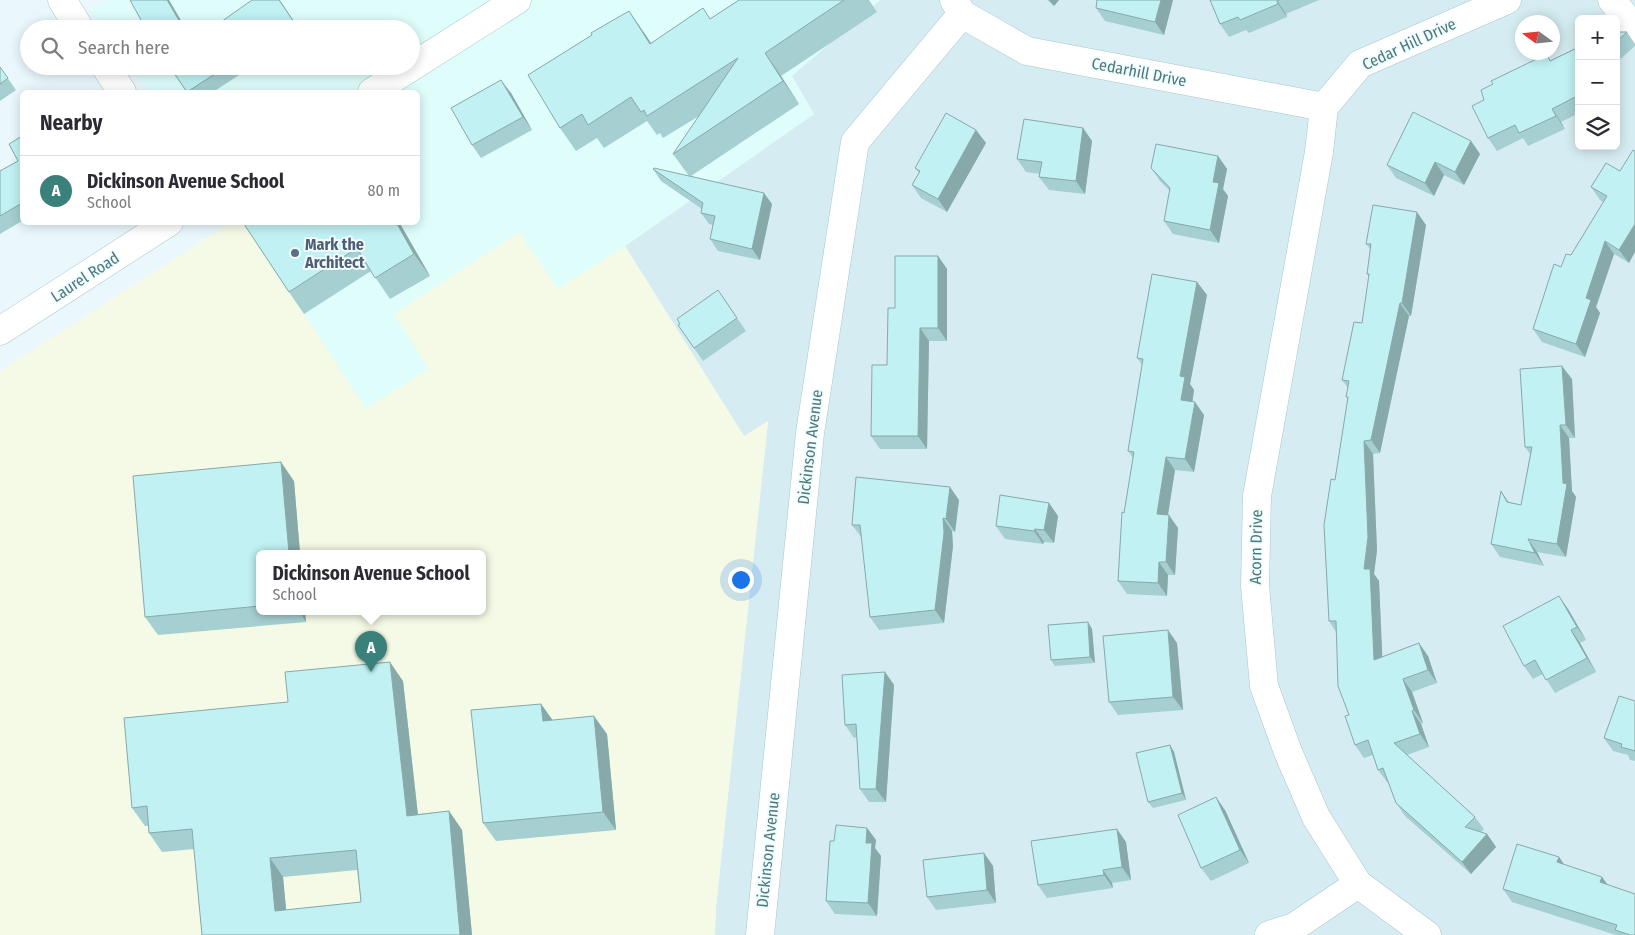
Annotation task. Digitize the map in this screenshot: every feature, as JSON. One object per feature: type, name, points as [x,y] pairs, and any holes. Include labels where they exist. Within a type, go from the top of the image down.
[{"type":"street","points":[[62,0],[74,20]]},
{"type":"street","points":[[420,61],[516,0]]},
{"type":"street","name":"Cedar Hill Drive","points":[[1324,107],[1360,64],[1507,0]]},
{"type":"street","points":[[1612,0],[1635,30]]},
{"type":"street","name":"Cedarhill Drive","points":[[958,7],[1027,51],[1324,107]]},
{"type":"street","name":"Dickinson Avenue","points":[[760,935],[810,433],[855,142],[958,7]]},
{"type":"street","points":[[111,75],[121,90]]},
{"type":"street","points":[[375,90],[399,75]]},
{"type":"street","name":"Acorn Drive","points":[[1324,107],[1319,152],[1257,496],[1256,586],[1264,686],[1288,752],[1316,817],[1358,884],[1427,935]]},
{"type":"street","name":"Laurel Road","points":[[0,330],[164,225]]},
{"type":"street","points":[[1269,935],[1294,927],[1358,884]]},
{"type":"shaded area","points":[[106,0],[880,0],[792,76],[814,114],[625,246],[558,289],[519,232],[394,314],[429,369],[366,409],[245,225],[420,225],[420,90],[148,90],[137,75],[420,75],[420,20],[96,20],[90,11]]},
{"type":"shaded area","points":[[880,0],[1635,0],[1635,935],[715,935],[716,907],[768,422],[744,437],[625,246],[814,114],[791,76]]},
{"type":"shaded area","points":[[227,225],[245,225],[366,409],[429,369],[394,314],[519,232],[558,289],[625,246],[744,436],[768,421],[716,907],[715,935],[0,935],[0,371]]},
{"type":"building","points":[[130,0],[167,0],[179,20],[141,20]]},
{"type":"building","points":[[252,0],[279,0],[293,20],[224,20]]},
{"type":"building","points":[[739,0],[844,0],[765,53],[783,81],[673,154],[738,58],[647,116],[644,110],[641,112],[631,97],[588,125],[582,114],[560,128],[528,75],[592,35],[591,33],[629,11],[650,44],[703,8],[710,19]]},
{"type":"building","points":[[1097,0],[1161,0],[1155,22],[1096,8]]},
{"type":"building","points":[[1210,0],[1279,0],[1277,1],[1278,4],[1240,20],[1238,17],[1220,24]]},
{"type":"building","points":[[1620,32],[1627,32],[1620,38]]},
{"type":"building","points":[[1575,49],[1575,97],[1552,109],[1556,116],[1519,133],[1515,125],[1488,138],[1472,106],[1484,100],[1481,90],[1493,84],[1491,81],[1535,60],[1560,60],[1560,56]]},
{"type":"building","points":[[0,67],[8,78],[0,84]]},
{"type":"building","points":[[175,75],[213,75],[190,90],[186,90]]},
{"type":"building","points":[[501,80],[523,117],[472,145],[451,108]]},
{"type":"building","points":[[1413,112],[1471,141],[1455,172],[1435,162],[1425,183],[1387,165]]},
{"type":"building","points":[[946,113],[976,130],[938,199],[912,185],[920,171],[915,168]]},
{"type":"building","points":[[1024,119],[1083,128],[1076,181],[1039,177],[1042,162],[1017,159]]},
{"type":"building","points":[[20,137],[20,204],[0,216],[0,171],[18,161],[9,144]]},
{"type":"building","points":[[1156,144],[1218,156],[1213,182],[1219,183],[1210,230],[1164,221],[1170,188],[1151,168]]},
{"type":"building","points":[[1633,150],[1635,151],[1635,224],[1619,250],[1605,241],[1586,298],[1591,300],[1576,344],[1533,329],[1554,264],[1561,267],[1566,254],[1571,255],[1607,196],[1591,187],[1606,163],[1620,171]]},
{"type":"building","points":[[654,168],[764,193],[752,249],[710,239],[715,216],[701,213],[703,203]]},
{"type":"building","points":[[1373,205],[1417,212],[1402,303],[1400,303],[1371,440],[1364,441],[1368,537],[1364,569],[1370,569],[1374,660],[1419,643],[1428,670],[1403,679],[1420,734],[1394,743],[1475,817],[1465,827],[1487,834],[1462,862],[1396,803],[1383,768],[1378,770],[1368,740],[1355,745],[1345,716],[1349,715],[1338,686],[1336,621],[1329,621],[1324,525],[1331,479],[1335,480],[1348,397],[1346,397],[1349,381],[1342,380],[1354,322],[1362,323],[1371,244],[1366,244]]},
{"type":"building","points":[[245,225],[398,225],[414,254],[375,278],[357,248],[289,292]]},
{"type":"building","points":[[895,256],[938,256],[938,328],[920,328],[918,436],[871,436],[872,365],[887,365],[888,308],[895,308]]},
{"type":"building","points":[[1152,274],[1197,282],[1180,376],[1185,377],[1181,400],[1195,402],[1185,459],[1166,457],[1157,514],[1169,515],[1166,562],[1159,562],[1158,583],[1118,581],[1122,512],[1124,513],[1134,452],[1128,451],[1143,359],[1137,358]]},
{"type":"building","points":[[718,290],[737,318],[694,348],[678,325],[680,324],[677,319]]},
{"type":"building","points":[[1562,366],[1566,425],[1560,425],[1563,483],[1567,484],[1557,544],[1528,539],[1535,553],[1491,544],[1501,491],[1507,502],[1521,505],[1532,447],[1525,447],[1520,369]]},
{"type":"building","points":[[281,462],[289,550],[256,550],[256,606],[145,617],[133,476]]},
{"type":"building","points":[[856,477],[950,487],[946,519],[943,518],[944,533],[935,610],[870,617],[860,525],[852,525]]},
{"type":"building","points":[[1000,495],[1049,503],[1044,530],[1035,529],[1034,531],[996,526]]},
{"type":"building","points":[[1559,596],[1577,627],[1571,630],[1587,658],[1546,680],[1535,660],[1524,666],[1503,626]]},
{"type":"building","points":[[1088,622],[1090,657],[1051,660],[1048,625]]},
{"type":"building","points":[[1168,630],[1173,697],[1109,702],[1103,636]]},
{"type":"building","points":[[390,662],[407,816],[449,811],[460,935],[202,935],[192,829],[149,833],[147,806],[132,808],[124,718],[288,702],[285,672]],"holes":[[[356,850],[361,902],[275,911],[270,858]]]},
{"type":"building","points":[[885,672],[876,789],[860,789],[856,724],[845,725],[842,675]]},
{"type":"building","points":[[1619,696],[1635,701],[1635,751],[1621,747],[1622,744],[1604,738]]},
{"type":"building","points":[[541,704],[543,721],[594,716],[603,812],[483,823],[471,710]]},
{"type":"building","points":[[1170,745],[1182,793],[1148,802],[1136,753]]},
{"type":"building","points":[[1216,797],[1240,850],[1201,868],[1178,815]]},
{"type":"building","points":[[836,825],[867,828],[866,843],[872,843],[868,903],[826,901],[830,841],[834,841]]},
{"type":"building","points":[[1117,829],[1122,867],[1103,870],[1104,875],[1038,885],[1031,841]]},
{"type":"building","points":[[1517,844],[1559,857],[1557,862],[1602,877],[1600,882],[1635,894],[1635,935],[1615,930],[1617,925],[1503,889]]},
{"type":"building","points":[[984,853],[987,890],[927,897],[923,860]]},
{"type":"place","name":"Mark the Architect","points":[[295,253]]},
{"type":"place","name":"Dickinson Avenue School","points":[[371,672]]}]
